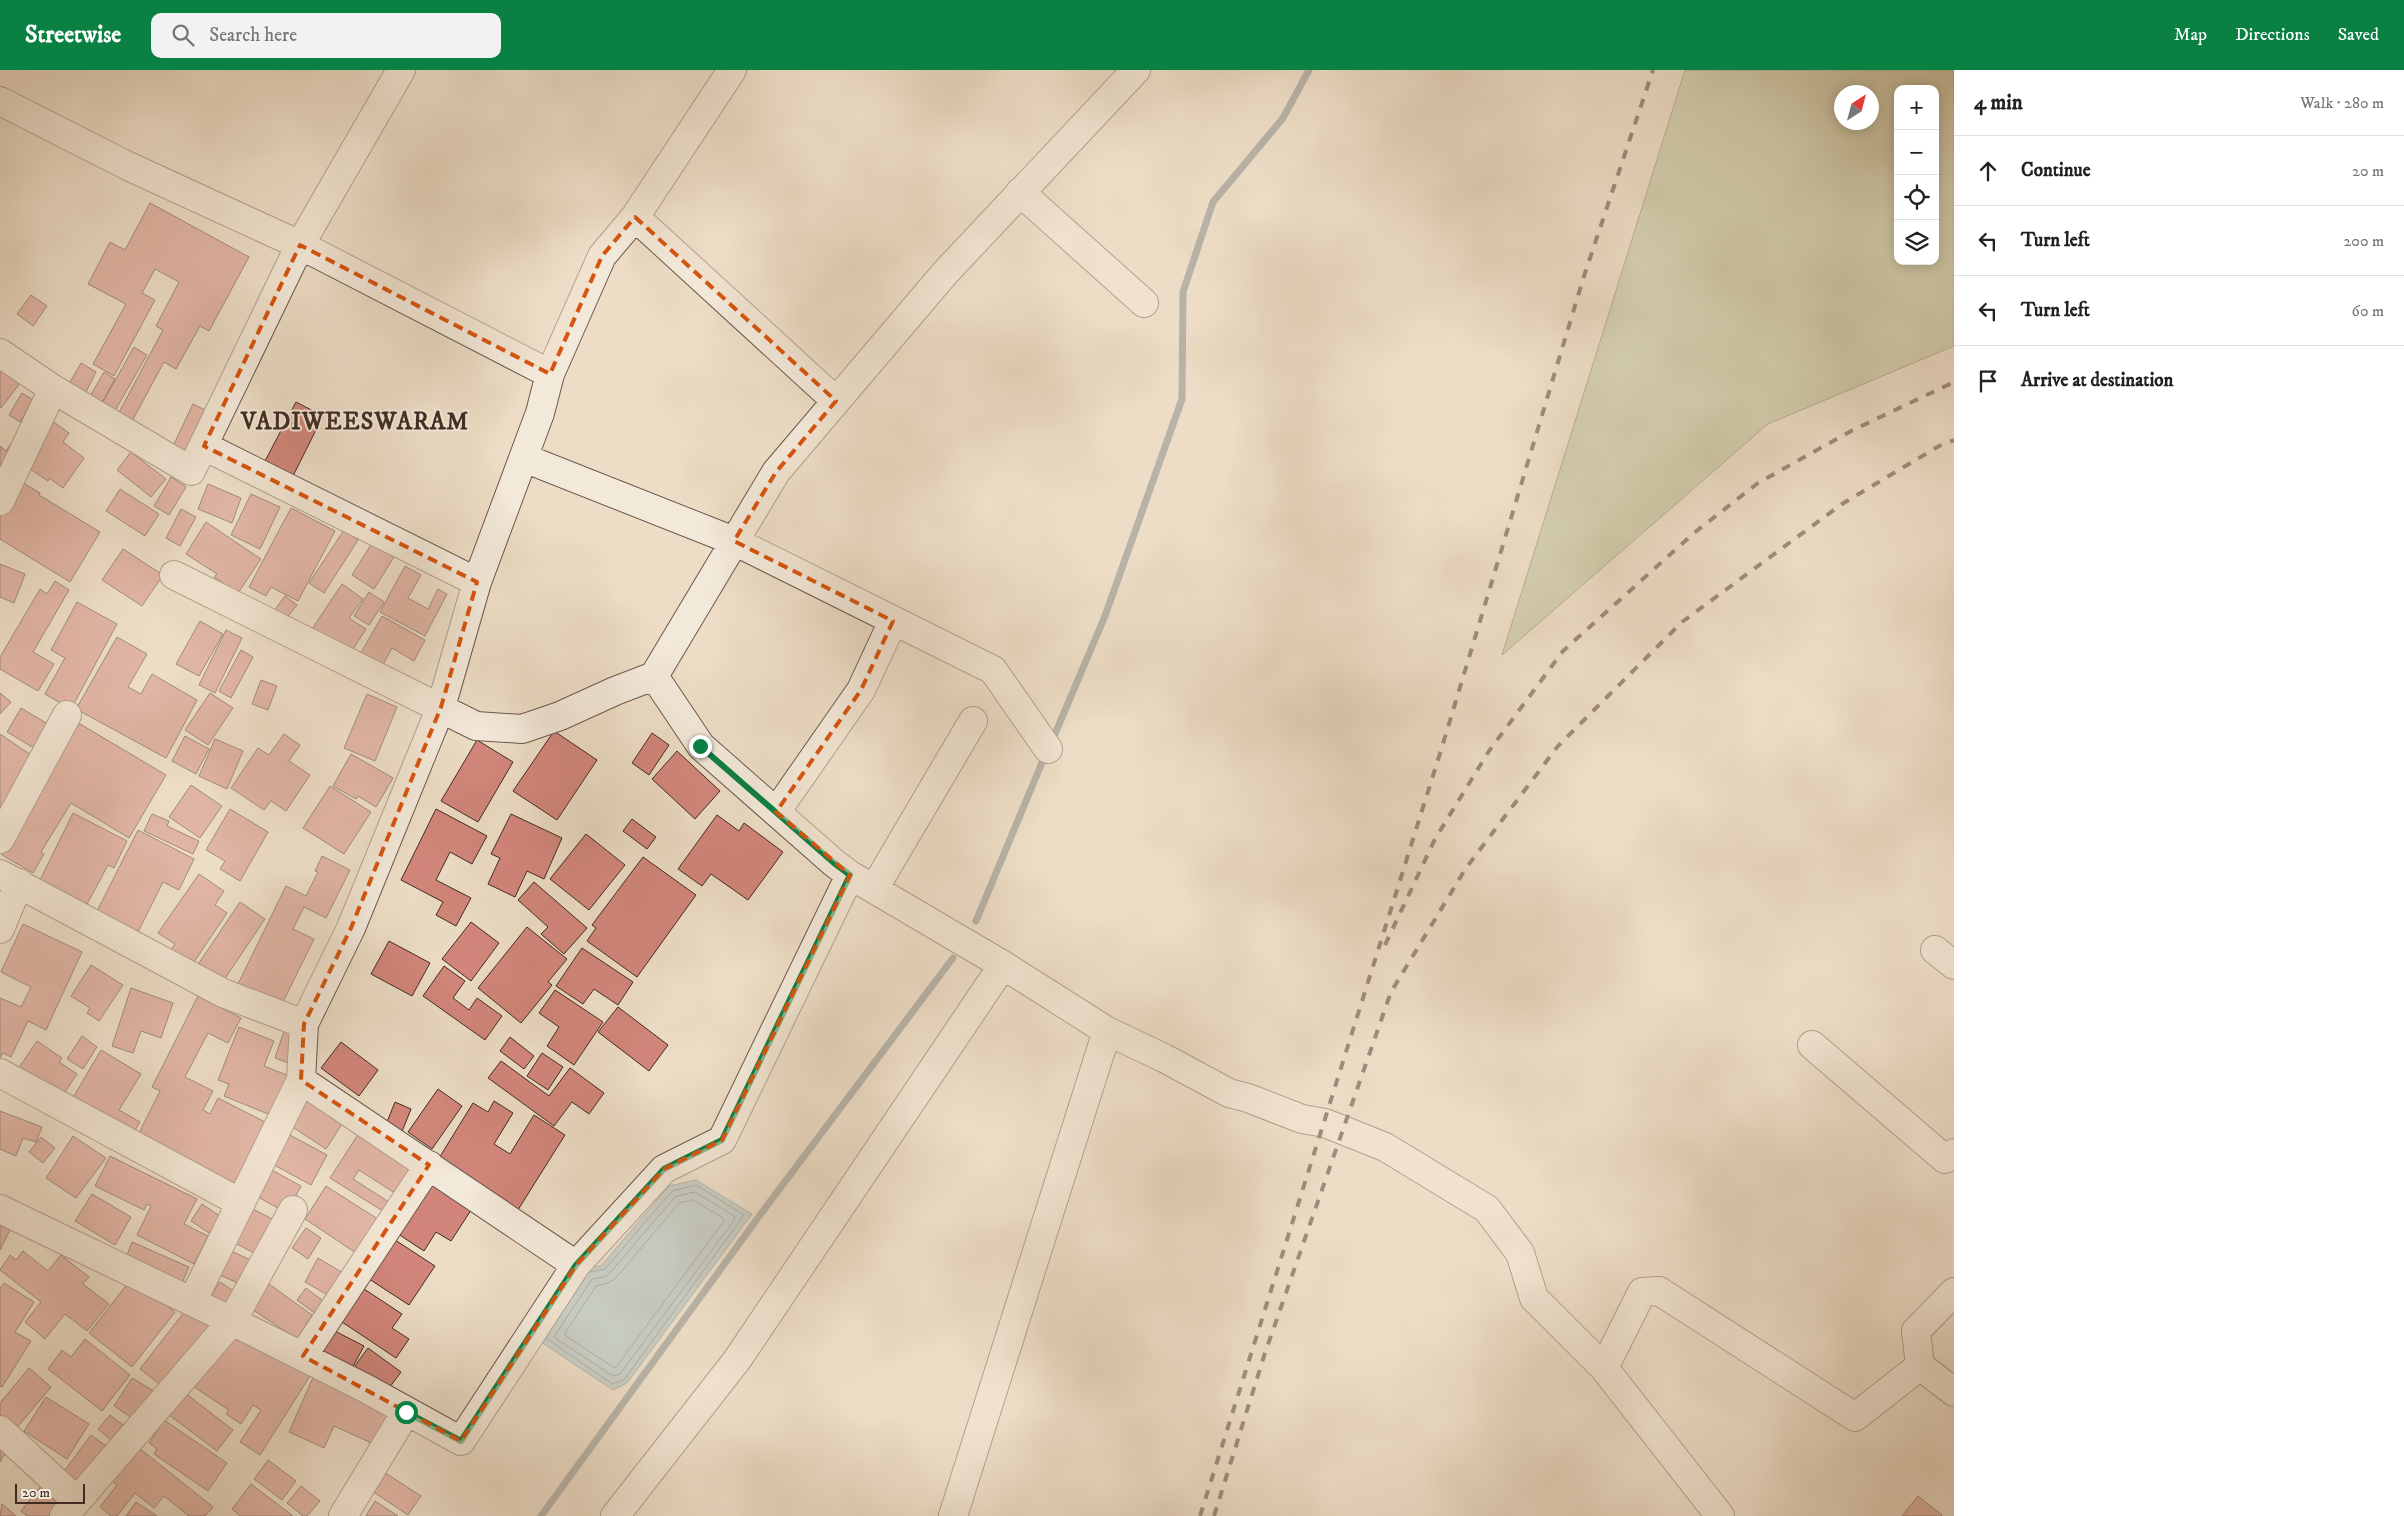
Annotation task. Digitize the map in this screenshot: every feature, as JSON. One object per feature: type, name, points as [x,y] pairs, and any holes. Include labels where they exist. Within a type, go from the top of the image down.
[{"type":"street","points":[[0,353],[53,389],[191,471],[300,245],[401,70]]},
{"type":"street","points":[[192,1302],[301,1080],[304,1024],[351,928],[441,707],[476,582],[524,458],[540,413],[550,374],[602,256],[635,217],[732,70]]},
{"type":"street","points":[[174,575],[476,726],[522,728],[560,716],[615,690],[654,676],[776,472],[945,273],[1136,70]]},
{"type":"street","points":[[0,101],[128,166],[300,245],[550,374]]},
{"type":"street","points":[[1020,192],[1144,303]]},
{"type":"street","points":[[635,217],[836,401]]},
{"type":"street","points":[[4,483],[53,389]]},
{"type":"street","points":[[204,446],[476,582]]},
{"type":"street","points":[[524,458],[734,541],[993,670],[1048,749]]},
{"type":"street","points":[[776,812],[861,690],[893,621]]},
{"type":"street","points":[[654,676],[700,746],[850,875],[1003,965],[1107,1031],[1164,1058],[1229,1093],[1302,1119],[1326,1123],[1385,1147],[1487,1209],[1520,1253],[1534,1298],[1604,1368],[1720,1516]]},
{"type":"street","points":[[0,839],[67,715]]},
{"type":"street","points":[[874,889],[973,721]]},
{"type":"street","points":[[0,1209],[232,1320],[365,1388],[461,1441],[576,1265],[664,1169],[722,1140],[850,875]]},
{"type":"street","points":[[0,929],[10,878],[224,993],[304,1024]]},
{"type":"street","points":[[615,1516],[737,1360],[1003,965]]},
{"type":"street","points":[[953,1516],[1107,1031]]},
{"type":"street","points":[[1812,1045],[1951,1160]]},
{"type":"street","points":[[0,1073],[241,1204]]},
{"type":"street","points":[[301,1080],[576,1265]]},
{"type":"street","points":[[303,1356],[429,1165]]},
{"type":"street","points":[[0,1430],[70,1509],[232,1320],[293,1210]]},
{"type":"street","points":[[1604,1368],[1642,1292],[1659,1291],[1854,1417],[1920,1366]]},
{"type":"street","points":[[1954,1292],[1916,1331],[1920,1366],[1954,1392]]},
{"type":"street","points":[[343,1516],[406,1412]]},
{"type":"highlighted area","points":[[635,217],[836,401],[776,472],[734,541],[893,621],[861,690],[776,812],[850,875],[722,1140],[664,1169],[576,1265],[461,1441],[303,1356],[429,1165],[301,1080],[304,1024],[351,928],[441,707],[477,582],[204,446],[300,245],[550,374],[602,256]]},
{"type":"green space","points":[[1685,70],[1954,70],[1954,346],[1768,424],[1502,655]]},
{"type":"water","points":[[696,1180],[752,1214],[627,1383],[613,1390],[538,1340],[586,1267],[601,1266],[669,1186]]},
{"type":"building","points":[[150,203],[249,257],[209,331],[200,326],[176,369],[164,362],[131,423],[117,416],[163,330],[156,326],[179,282],[155,269],[142,293],[155,300],[114,376],[93,364],[126,304],[88,284],[110,242],[125,250]]},
{"type":"building","points":[[31,295],[47,306],[33,326],[17,314]]},
{"type":"building","points":[[134,347],[147,355],[112,416],[99,409]]},
{"type":"building","points":[[81,363],[96,372],[82,400],[65,391]]},
{"type":"building","points":[[0,367],[21,382],[1,408],[0,407]]},
{"type":"building","points":[[104,372],[115,379],[100,406],[88,400]]},
{"type":"building","points":[[22,393],[33,400],[20,422],[9,415]]},
{"type":"building","points":[[296,402],[323,416],[292,478],[264,463]]},
{"type":"building","points":[[193,404],[213,414],[194,455],[173,446]]},
{"type":"building","points":[[51,420],[69,433],[63,442],[84,458],[63,488],[49,478],[48,481],[21,463]]},
{"type":"building","points":[[17,435],[2,469],[0,467],[0,446],[6,451]]},
{"type":"building","points":[[131,452],[166,479],[151,497],[117,470]]},
{"type":"building","points":[[171,477],[186,487],[169,515],[154,506]]},
{"type":"building","points":[[20,481],[40,493],[39,495],[100,532],[70,582],[0,539],[0,515]]},
{"type":"building","points":[[208,484],[241,498],[232,523],[198,509]]},
{"type":"building","points":[[120,489],[159,514],[145,536],[106,511]]},
{"type":"building","points":[[251,494],[280,507],[260,549],[231,535]]},
{"type":"building","points":[[291,508],[335,531],[298,601],[271,587],[266,596],[249,587]]},
{"type":"building","points":[[181,509],[196,517],[180,546],[166,538]]},
{"type":"building","points":[[206,522],[261,559],[238,593],[214,577],[217,574],[186,554]]},
{"type":"building","points":[[344,530],[358,540],[324,593],[309,583]]},
{"type":"building","points":[[372,543],[394,557],[374,589],[352,575]]},
{"type":"building","points":[[123,549],[163,575],[142,606],[102,580]]},
{"type":"building","points":[[0,564],[25,574],[14,603],[0,597]]},
{"type":"building","points":[[405,566],[421,575],[408,598],[428,609],[438,589],[447,594],[425,636],[380,612]]},
{"type":"building","points":[[55,581],[69,590],[33,652],[54,664],[38,691],[0,669],[0,657],[40,589],[47,594]]},
{"type":"building","points":[[342,584],[363,599],[349,618],[366,629],[350,654],[312,629]]},
{"type":"building","points":[[369,592],[384,602],[369,625],[354,616]]},
{"type":"building","points":[[285,596],[297,605],[285,620],[274,611]]},
{"type":"building","points":[[77,602],[117,624],[71,709],[45,694],[65,658],[51,650]]},
{"type":"building","points":[[382,616],[425,640],[414,661],[392,648],[380,670],[358,658]]},
{"type":"building","points":[[200,621],[223,634],[199,676],[176,664]]},
{"type":"building","points":[[226,630],[242,638],[215,693],[199,685]]},
{"type":"building","points":[[117,637],[147,654],[128,687],[141,694],[152,674],[197,700],[166,758],[76,709]]},
{"type":"building","points":[[241,650],[253,657],[231,698],[219,691]]},
{"type":"building","points":[[261,680],[277,686],[268,710],[252,704]]},
{"type":"building","points":[[0,693],[11,702],[0,714]]},
{"type":"building","points":[[210,693],[233,708],[208,745],[185,730]]},
{"type":"building","points":[[367,694],[397,707],[375,761],[344,748]]},
{"type":"building","points":[[21,708],[58,730],[44,754],[7,732]]},
{"type":"building","points":[[75,721],[166,775],[129,838],[71,803],[41,852],[44,854],[33,873],[2,855],[52,770]]},
{"type":"building","points":[[554,731],[597,760],[557,820],[513,791]]},
{"type":"building","points":[[652,733],[669,745],[649,775],[632,763]]},
{"type":"building","points":[[0,734],[37,759],[4,810],[0,807]]},
{"type":"building","points":[[284,734],[300,745],[289,761],[310,775],[286,811],[271,801],[264,810],[231,788],[258,748],[269,755]]},
{"type":"building","points":[[185,736],[209,749],[196,774],[172,761]]},
{"type":"building","points":[[215,739],[243,751],[227,789],[199,776]]},
{"type":"building","points":[[477,740],[513,762],[478,822],[441,801]]},
{"type":"building","points":[[677,751],[720,791],[695,819],[652,779]]},
{"type":"building","points":[[351,754],[393,778],[376,807],[358,796],[356,799],[333,786]]},
{"type":"building","points":[[191,785],[222,806],[200,838],[169,817]]},
{"type":"building","points":[[330,786],[371,812],[344,854],[303,828]]},
{"type":"building","points":[[230,809],[268,832],[240,881],[220,869],[225,861],[206,850]]},
{"type":"building","points":[[436,809],[487,836],[472,864],[450,852],[436,880],[471,898],[456,926],[436,915],[443,902],[401,880]]},
{"type":"building","points":[[73,813],[127,841],[114,868],[108,865],[87,904],[40,880]]},
{"type":"building","points":[[152,814],[169,821],[167,826],[199,841],[193,854],[144,831]]},
{"type":"building","points":[[511,814],[562,838],[544,879],[527,871],[515,897],[488,884],[500,858],[491,854]]},
{"type":"building","points":[[717,815],[739,831],[744,823],[783,852],[748,900],[711,874],[702,886],[678,869]]},
{"type":"building","points":[[632,819],[656,837],[647,849],[623,831]]},
{"type":"building","points":[[138,830],[194,859],[179,890],[163,882],[137,934],[96,913]]},
{"type":"building","points":[[586,834],[625,865],[589,910],[550,879]]},
{"type":"building","points":[[322,856],[350,870],[326,918],[304,907],[293,929],[314,939],[281,1006],[238,984],[286,886],[306,896],[318,872],[315,871]]},
{"type":"building","points":[[643,857],[696,895],[637,977],[587,941],[596,928],[592,925]]},
{"type":"building","points":[[199,874],[224,891],[215,905],[227,913],[192,965],[171,950],[175,944],[158,933]]},
{"type":"building","points":[[534,882],[587,928],[564,954],[541,934],[548,927],[518,900]]},
{"type":"building","points":[[240,902],[265,919],[222,983],[197,966]]},
{"type":"building","points":[[471,922],[499,943],[471,981],[442,959]]},
{"type":"building","points":[[23,924],[82,952],[46,1030],[28,1021],[11,1057],[3,1053],[0,1058],[0,998],[21,1007],[31,987],[1,972]]},
{"type":"building","points":[[527,927],[567,959],[548,982],[552,985],[521,1023],[478,988]]},
{"type":"building","points":[[389,941],[430,963],[412,996],[371,974]]},
{"type":"building","points":[[582,948],[633,982],[618,1005],[594,989],[583,1004],[556,986]]},
{"type":"building","points":[[91,965],[123,985],[99,1021],[87,1013],[90,1008],[71,996]]},
{"type":"building","points":[[444,966],[465,981],[453,998],[469,1010],[477,998],[502,1016],[485,1040],[423,996]]},
{"type":"building","points":[[131,988],[173,1003],[161,1038],[141,1031],[133,1053],[112,1046]]},
{"type":"building","points":[[555,990],[603,1022],[574,1065],[547,1046],[559,1027],[539,1013]]},
{"type":"building","points":[[198,996],[241,1018],[228,1043],[208,1033],[185,1077],[213,1091],[203,1110],[210,1114],[218,1098],[265,1122],[256,1141],[260,1143],[236,1192],[135,1141],[160,1091],[152,1087]]},
{"type":"building","points":[[618,1007],[668,1045],[649,1071],[598,1032]]},
{"type":"building","points":[[239,1027],[274,1041],[264,1066],[289,1076],[273,1116],[224,1096],[229,1084],[218,1080]]},
{"type":"building","points":[[285,1028],[301,1033],[291,1064],[275,1058]]},
{"type":"building","points":[[82,1036],[97,1047],[83,1069],[67,1059]]},
{"type":"building","points":[[510,1037],[534,1056],[524,1069],[500,1051]]},
{"type":"building","points":[[37,1041],[62,1058],[59,1062],[77,1074],[59,1101],[16,1072]]},
{"type":"building","points":[[341,1042],[378,1070],[359,1096],[321,1068]]},
{"type":"building","points":[[101,1050],[141,1074],[119,1110],[140,1122],[131,1137],[71,1101]]},
{"type":"building","points":[[542,1053],[563,1067],[548,1090],[527,1076]]},
{"type":"building","points":[[501,1061],[549,1096],[570,1068],[604,1093],[589,1114],[572,1102],[554,1126],[488,1078]]},
{"type":"building","points":[[438,1089],[462,1106],[432,1149],[408,1132]]},
{"type":"building","points":[[306,1097],[343,1122],[326,1149],[288,1124]]},
{"type":"building","points":[[494,1101],[513,1113],[494,1144],[510,1154],[534,1115],[565,1135],[516,1213],[436,1163],[473,1103],[488,1112]]},
{"type":"building","points":[[395,1102],[411,1109],[401,1134],[385,1127]]},
{"type":"building","points":[[0,1111],[42,1127],[36,1142],[23,1138],[16,1156],[0,1149]]},
{"type":"building","points":[[359,1133],[418,1172],[401,1197],[359,1170],[353,1179],[392,1204],[386,1213],[330,1178]]},
{"type":"building","points":[[290,1135],[327,1155],[311,1185],[274,1165]]},
{"type":"building","points":[[73,1136],[106,1158],[76,1198],[46,1178]]},
{"type":"building","points":[[41,1137],[55,1148],[43,1163],[29,1152]]},
{"type":"building","points":[[110,1156],[197,1199],[184,1224],[208,1236],[194,1264],[137,1235],[151,1206],[147,1204],[144,1210],[95,1186]]},
{"type":"building","points":[[270,1169],[301,1186],[287,1213],[256,1196]]},
{"type":"building","points":[[432,1176],[475,1204],[451,1241],[436,1232],[424,1251],[395,1232]]},
{"type":"building","points":[[326,1186],[384,1223],[362,1257],[305,1219]]},
{"type":"building","points":[[92,1194],[131,1217],[115,1245],[75,1221]]},
{"type":"building","points":[[202,1204],[221,1217],[209,1233],[191,1221]]},
{"type":"building","points":[[249,1207],[280,1223],[262,1257],[231,1241]]},
{"type":"building","points":[[0,1215],[14,1222],[0,1250]]},
{"type":"building","points":[[306,1228],[321,1238],[308,1259],[292,1248]]},
{"type":"building","points":[[392,1238],[435,1266],[409,1305],[366,1277]]},
{"type":"building","points":[[132,1242],[189,1267],[180,1287],[124,1263]]},
{"type":"building","points":[[227,1249],[257,1263],[246,1287],[216,1273]]},
{"type":"building","points":[[23,1251],[48,1271],[61,1255],[89,1277],[83,1284],[109,1304],[87,1331],[65,1314],[45,1339],[25,1322],[41,1302],[0,1270],[10,1255],[16,1260]]},
{"type":"building","points":[[318,1258],[348,1276],[335,1299],[305,1282]]},
{"type":"building","points":[[132,1278],[175,1312],[132,1367],[89,1333]]},
{"type":"building","points":[[220,1282],[235,1292],[225,1305],[211,1295]]},
{"type":"building","points":[[4,1283],[34,1302],[15,1332],[31,1341],[2,1387],[0,1386],[0,1288]]},
{"type":"building","points":[[269,1284],[312,1315],[297,1339],[253,1310]]},
{"type":"building","points":[[358,1285],[402,1314],[392,1328],[409,1339],[396,1358],[336,1318]]},
{"type":"building","points":[[306,1288],[330,1306],[321,1318],[297,1300]]},
{"type":"building","points":[[188,1307],[215,1328],[167,1390],[140,1369]]},
{"type":"building","points":[[233,1326],[310,1376],[260,1455],[240,1442],[261,1410],[253,1405],[241,1424],[226,1414],[229,1410],[194,1387]]},
{"type":"building","points":[[331,1329],[364,1346],[349,1374],[316,1357]]},
{"type":"building","points":[[85,1339],[130,1375],[102,1411],[48,1369],[62,1350],[71,1357]]},
{"type":"building","points":[[368,1348],[401,1372],[384,1395],[352,1370]]},
{"type":"building","points":[[29,1368],[51,1387],[15,1430],[0,1418],[0,1403]]},
{"type":"building","points":[[315,1373],[393,1413],[378,1446],[334,1426],[324,1448],[289,1432]]},
{"type":"building","points":[[132,1378],[154,1391],[135,1420],[114,1406]]},
{"type":"building","points":[[185,1393],[233,1430],[217,1451],[169,1415]]},
{"type":"building","points":[[46,1397],[89,1424],[67,1459],[24,1431]]},
{"type":"building","points":[[110,1415],[123,1425],[111,1440],[98,1429]]},
{"type":"building","points":[[164,1420],[227,1463],[208,1491],[154,1454],[157,1449],[149,1443]]},
{"type":"building","points":[[91,1435],[110,1449],[80,1488],[62,1474]]},
{"type":"building","points":[[134,1444],[213,1507],[205,1516],[189,1516],[164,1496],[154,1508],[135,1493],[117,1516],[111,1516],[100,1507],[117,1485],[107,1477]]},
{"type":"building","points":[[0,1446],[7,1451],[0,1462]]},
{"type":"building","points":[[268,1460],[296,1481],[282,1500],[254,1479]]},
{"type":"building","points":[[384,1472],[421,1496],[408,1515],[372,1491]]},
{"type":"building","points":[[251,1484],[293,1516],[240,1516],[232,1509]]},
{"type":"building","points":[[42,1485],[65,1504],[56,1516],[27,1516],[21,1511]]},
{"type":"building","points":[[301,1486],[320,1501],[307,1516],[303,1516],[287,1503]]},
{"type":"building","points":[[1918,1496],[1942,1515],[1902,1516]]},
{"type":"building","points":[[375,1501],[398,1516],[366,1516]]},
{"type":"building","points":[[136,1502],[157,1516],[126,1516]]},
{"type":"building","points":[[2,1504],[16,1516],[0,1516]]},
{"type":"waterway","points":[[1052,741],[1105,616],[1182,399],[1183,292],[1213,202],[1283,118],[1309,70]]},
{"type":"waterway","points":[[976,921],[1046,753]]},
{"type":"waterway","points":[[541,1516],[760,1215],[953,958]]},
{"type":"railway","points":[[1200,1516],[1442,747],[1584,276],[1653,70]]},
{"type":"railway","points":[[1385,945],[1435,839],[1489,751],[1563,651],[1694,533],[1758,483],[1851,431],[1954,382]]},
{"type":"railway","points":[[1214,1516],[1265,1353],[1391,992],[1466,868],[1558,746],[1682,622],[1842,504],[1939,446],[1954,440]]},
{"type":"district","name":"VADIWEESWARAM","points":[[355,422]]},
{"type":"route","points":[[406,1412],[461,1441],[576,1265],[664,1169],[722,1140],[850,875],[700,746]]}]
